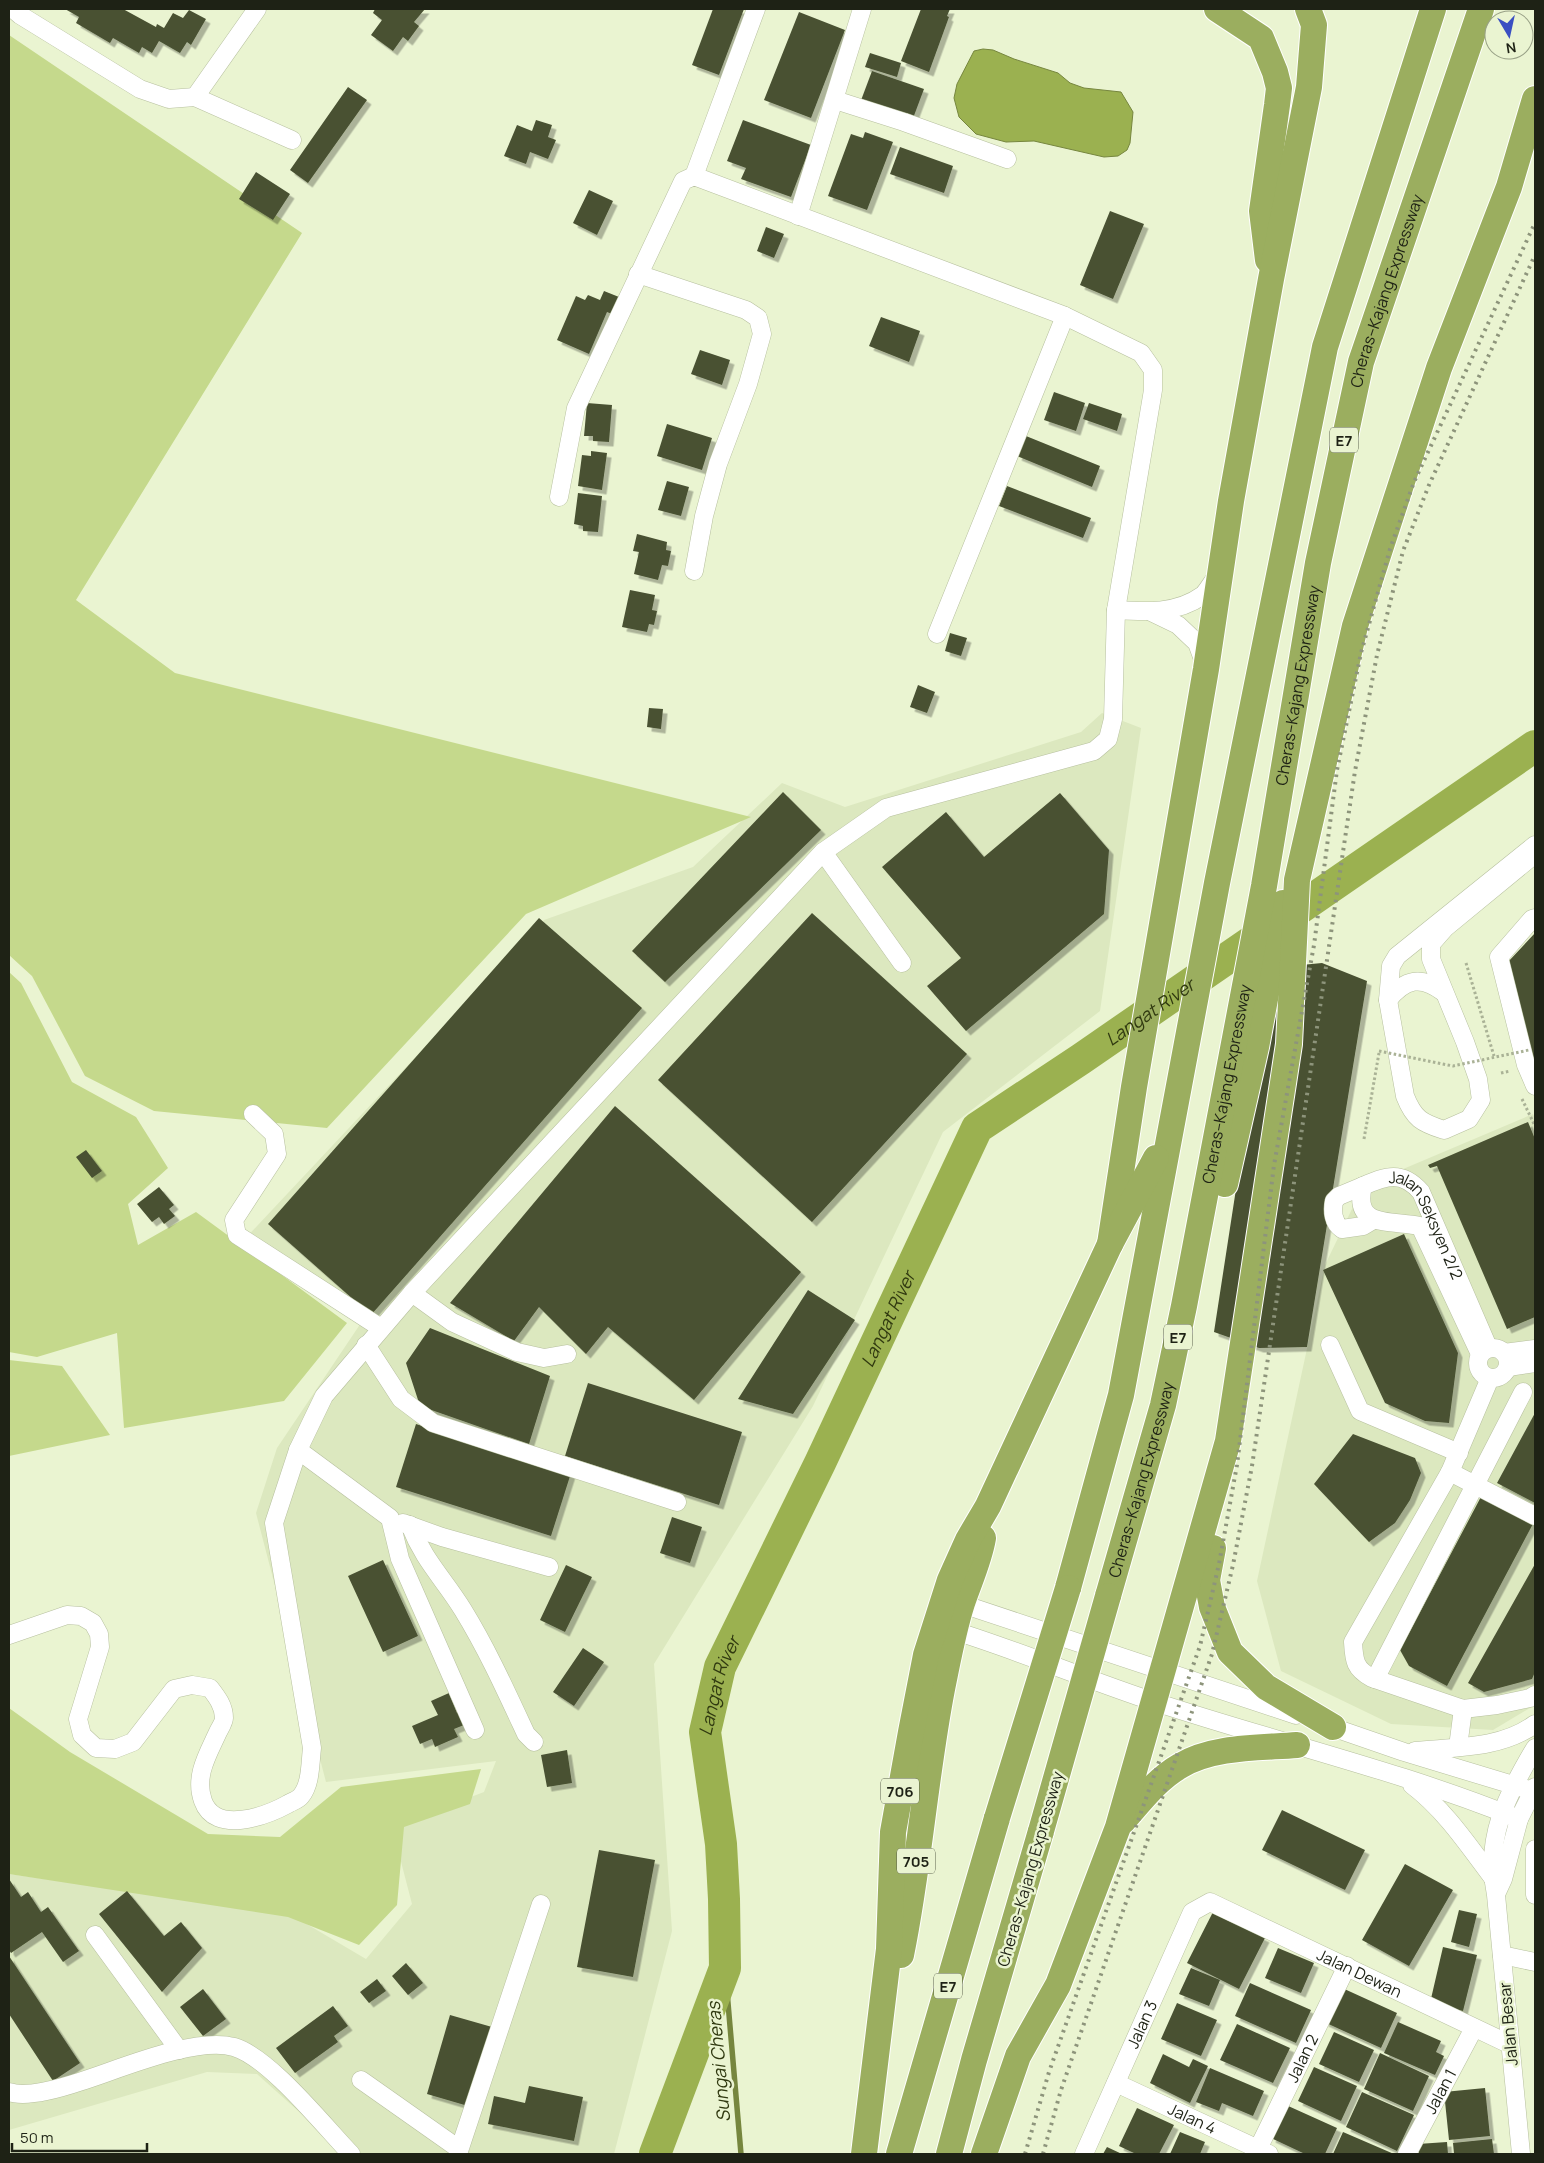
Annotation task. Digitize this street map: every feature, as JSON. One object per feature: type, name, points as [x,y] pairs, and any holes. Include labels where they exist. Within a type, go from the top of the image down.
[{"type":"highway","points":[[1217,9],[1261,38],[1276,72],[1279,88],[1262,211],[1271,279]]},
{"type":"highway","points":[[1110,1244],[1134,1087],[1206,669],[1220,570],[1271,279],[1309,87],[1314,25],[1308,9]]},
{"type":"highway","name":"E7","points":[[899,2154],[997,1818],[1068,1588],[1121,1395],[1217,882],[1326,347],[1433,9]]},
{"type":"highway","name":"Cheras–Kajang Expressway","points":[[949,2154],[974,2060],[1163,1405],[1184,1306],[1264,886],[1318,563],[1361,362],[1480,9]]},
{"type":"highway","points":[[1184,1306],[1200,1272],[1214,1232],[1294,868],[1322,688],[1345,602],[1356,565],[1401,446],[1439,368],[1509,186],[1535,100]]},
{"type":"highway","points":[[1509,186],[1535,133]]},
{"type":"highway","points":[[984,2154],[1018,2056],[1058,1985],[1118,1827],[1228,1441],[1289,1044],[1294,868]]},
{"type":"highway","points":[[955,1631],[962,1604],[980,1553],[988,1506],[1110,1244],[1144,1183],[1170,1128]]},
{"type":"highway","points":[[1228,1441],[1227,1489],[1207,1580],[1214,1614],[1230,1652],[1266,1688],[1333,1727]]},
{"type":"highway","name":"706","points":[[873,2091],[889,1949],[893,1832],[910,1732],[926,1655],[950,1580],[968,1540],[988,1506]]},
{"type":"highway","name":"705","points":[[873,2091],[909,1917],[932,1740],[955,1631]]},
{"type":"highway","points":[[1118,1827],[1153,1788],[1181,1765],[1209,1755],[1226,1752],[1297,1745]]},
{"type":"highway","points":[[864,2154],[873,2091]]},
{"type":"street","points":[[14,9],[20,15],[140,89],[168,99],[195,97],[292,140]]},
{"type":"street","points":[[195,97],[257,9]]},
{"type":"street","points":[[559,497],[576,408],[683,181],[694,176],[756,9]]},
{"type":"street","points":[[798,216],[862,9]]},
{"type":"street","points":[[835,100],[904,122],[1007,160]]},
{"type":"street","points":[[9,1635],[67,1615],[81,1616],[93,1623],[98,1634],[100,1648],[78,1719],[82,1735],[96,1748],[116,1749],[133,1742],[174,1690],[192,1685],[210,1688],[220,1701],[224,1719],[202,1768],[199,1786],[203,1803],[215,1816],[234,1821],[251,1819],[278,1810],[300,1797],[309,1777],[312,1748],[274,1522],[298,1450],[324,1396],[412,1293],[823,852],[886,808],[1094,751],[1108,739],[1113,719],[1116,610],[1154,390],[1153,370],[1141,353],[1065,316],[694,176]]},
{"type":"street","points":[[638,274],[746,310],[758,318],[762,334],[748,384],[718,464],[704,516],[694,571]]},
{"type":"street","points":[[936,634],[1065,316]]},
{"type":"street","points":[[1116,610],[1151,612],[1180,607],[1204,594],[1220,570]]},
{"type":"street","points":[[1151,612],[1178,625],[1197,643],[1206,669]]},
{"type":"street","points":[[1535,844],[1397,956],[1391,966],[1388,1000],[1405,1096],[1411,1111],[1423,1123],[1444,1130],[1469,1120],[1481,1100],[1478,1079],[1465,1042],[1431,959],[1431,944],[1437,934],[1535,854]]},
{"type":"street","points":[[823,852],[902,963]]},
{"type":"street","points":[[1535,918],[1532,919],[1499,957],[1526,1066],[1535,1086]]},
{"type":"street","points":[[1388,1000],[1400,987],[1415,981],[1427,982],[1443,992]]},
{"type":"street","points":[[253,1114],[274,1134],[277,1154],[234,1220],[237,1235],[381,1328]]},
{"type":"street","name":"Jalan Seksyen 2/2","points":[[1384,1177],[1399,1177],[1414,1185],[1420,1192],[1495,1355],[1420,1226],[1402,1222],[1386,1223],[1373,1220],[1364,1212],[1360,1199],[1363,1186],[1384,1177]]},
{"type":"street","points":[[1363,1186],[1339,1196],[1334,1201],[1334,1218],[1337,1226],[1342,1230],[1363,1226],[1373,1220]]},
{"type":"street","points":[[412,1293],[452,1322],[516,1352],[544,1358],[567,1354]]},
{"type":"street","points":[[366,1345],[401,1399],[433,1423],[677,1502]]},
{"type":"street","points":[[1330,1345],[1360,1412],[1459,1453]]},
{"type":"street","points":[[1495,1355],[1501,1376],[1490,1378],[1483,1375],[1478,1369],[1477,1361],[1495,1355],[1535,1349]]},
{"type":"street","points":[[1495,1355],[1535,1363]]},
{"type":"street","points":[[1490,1378],[1450,1472],[1353,1642],[1354,1660],[1361,1672],[1375,1679],[1463,1708],[1497,1705],[1530,1698],[1535,1695]]},
{"type":"street","points":[[1375,1679],[1523,1392]]},
{"type":"street","points":[[298,1450],[390,1518],[442,1537],[549,1567]]},
{"type":"street","points":[[1450,1472],[1535,1516]]},
{"type":"street","points":[[390,1518],[400,1559],[475,1730]]},
{"type":"street","points":[[410,1525],[418,1547],[462,1608],[490,1657],[526,1734],[534,1742]]},
{"type":"street","points":[[962,1604],[1404,1752],[1514,1785],[1534,1789]]},
{"type":"street","points":[[955,1631],[1019,1651],[1154,1702],[1402,1777],[1519,1819]]},
{"type":"street","points":[[1458,1747],[1463,1708]]},
{"type":"street","points":[[1404,1752],[1501,1741],[1527,1730],[1535,1724]]},
{"type":"street","name":"Jalan Besar","points":[[1525,2148],[1510,2044],[1494,1886],[1494,1850],[1501,1812],[1535,1748]]},
{"type":"street","points":[[1402,1777],[1428,1797],[1458,1831],[1494,1886]]},
{"type":"street","name":"Jalan Besar","points":[[1494,1886],[1504,1879],[1519,1819],[1534,1789]]},
{"type":"street","points":[[1535,1850],[1535,1894]]},
{"type":"street","name":"Jalan Dewan","points":[[1210,1902],[1510,2044]]},
{"type":"street","name":"Jalan 3","points":[[1084,2154],[1192,1912],[1210,1902]]},
{"type":"street","points":[[360,2080],[458,2152],[541,1904]]},
{"type":"street","points":[[94,1935],[179,2050]]},
{"type":"street","points":[[1502,1954],[1535,1962]]},
{"type":"street","name":"Jalan 2","points":[[1264,2152],[1346,1966]]},
{"type":"street","name":"Jalan 1","points":[[1407,2154],[1474,2028]]},
{"type":"street","points":[[9,2092],[17,2095],[65,2087],[202,2044],[234,2047],[268,2066],[351,2154]]},
{"type":"street","name":"Jalan 4","points":[[1116,2083],[1264,2152]]},
{"type":"path","points":[[1466,963],[1494,1056]]},
{"type":"path","points":[[1364,1139],[1379,1051],[1453,1066],[1529,1050]]},
{"type":"path","points":[[1501,1073],[1510,1070]]},
{"type":"shaded area","points":[[9,35],[302,233],[76,600],[175,673],[751,817],[526,914],[327,1128],[154,1111],[85,1076],[32,976],[9,955]]},
{"type":"shaded area","points":[[983,49],[993,50],[1058,73],[1070,83],[1084,88],[1121,92],[1133,112],[1130,143],[1127,150],[1118,156],[1104,157],[1034,141],[1006,142],[976,134],[959,117],[954,98],[957,84],[974,51]]},
{"type":"shaded area","points":[[1102,713],[1141,728],[1100,1011],[943,1132],[813,1406],[654,1664],[672,1931],[614,2154],[346,2154],[257,2074],[207,2072],[9,2130],[9,1874],[288,1913],[366,1959],[412,1904],[392,1827],[484,1792],[496,1761],[326,1782],[256,1513],[277,1448],[367,1314],[241,1243],[544,920],[693,867],[782,783],[845,807],[1081,732]]},
{"type":"shaded area","points":[[9,972],[21,983],[72,1082],[136,1117],[168,1168],[128,1204],[138,1245],[196,1212],[347,1323],[284,1401],[124,1428],[117,1333],[37,1357],[9,1352]]},
{"type":"shaded area","points":[[1533,1114],[1535,1118],[1535,1705],[1493,1730],[1391,1724],[1281,1671],[1257,1581],[1325,1265],[1363,1186]]},
{"type":"shaded area","points":[[9,1360],[62,1366],[110,1435],[9,1456]]},
{"type":"shaded area","points":[[9,1708],[70,1752],[208,1834],[280,1837],[341,1787],[481,1769],[470,1804],[404,1827],[397,1905],[359,1945],[288,1917],[9,1874]]},
{"type":"building","points":[[65,9],[123,9],[156,27],[157,24],[164,28],[173,13],[183,18],[189,10],[206,19],[191,45],[187,42],[180,53],[159,41],[152,53],[142,47],[139,53],[113,38],[110,43],[76,23],[79,17]]},
{"type":"building","points":[[375,9],[425,9],[414,22],[419,26],[408,41],[403,37],[393,51],[371,35],[382,20],[373,13]]},
{"type":"building","points":[[713,9],[744,9],[719,75],[692,65]]},
{"type":"building","points":[[921,9],[950,9],[947,16],[949,17],[929,72],[901,61]]},
{"type":"building","points":[[799,12],[845,30],[811,118],[764,100]]},
{"type":"building","points":[[870,53],[901,63],[897,77],[865,67]]},
{"type":"building","points":[[872,71],[924,89],[912,121],[860,103]]},
{"type":"building","points":[[348,87],[367,100],[308,183],[290,170]]},
{"type":"building","points":[[536,120],[552,125],[548,137],[556,140],[548,159],[530,152],[526,164],[504,156],[517,125],[532,131]]},
{"type":"building","points":[[743,120],[811,145],[791,197],[741,179],[746,168],[727,161]]},
{"type":"building","points":[[865,132],[893,142],[867,210],[828,196],[851,134],[863,138]]},
{"type":"building","points":[[900,147],[953,166],[944,193],[890,174]]},
{"type":"building","points":[[256,172],[290,194],[273,220],[239,199]]},
{"type":"building","points":[[589,190],[613,201],[597,235],[573,223]]},
{"type":"building","points":[[1110,211],[1144,224],[1113,299],[1080,285]]},
{"type":"building","points":[[766,227],[784,234],[774,258],[757,251]]},
{"type":"building","points":[[604,291],[619,297],[612,314],[607,312],[589,354],[557,340],[576,296],[585,300],[588,295],[600,300]]},
{"type":"building","points":[[881,317],[920,331],[909,362],[869,346]]},
{"type":"building","points":[[700,350],[730,360],[722,385],[691,374]]},
{"type":"building","points":[[1054,392],[1085,403],[1076,431],[1044,420]]},
{"type":"building","points":[[587,403],[612,405],[609,442],[593,441],[593,436],[584,436]]},
{"type":"building","points":[[1089,403],[1122,414],[1117,431],[1083,419]]},
{"type":"building","points":[[667,424],[712,438],[702,470],[657,456]]},
{"type":"building","points":[[1026,436],[1100,466],[1092,487],[1017,456]]},
{"type":"building","points":[[591,451],[607,453],[602,490],[578,486],[582,455],[591,456]]},
{"type":"building","points":[[667,481],[689,487],[681,516],[658,510]]},
{"type":"building","points":[[1007,486],[1091,518],[1083,538],[999,506]]},
{"type":"building","points":[[578,493],[602,496],[598,532],[583,531],[583,526],[574,524]]},
{"type":"building","points":[[637,534],[667,542],[666,550],[671,551],[668,566],[662,565],[658,580],[634,574],[639,552],[633,551]]},
{"type":"building","points":[[630,590],[655,595],[652,610],[657,611],[654,625],[649,624],[647,632],[622,627]]},
{"type":"building","points":[[950,633],[967,638],[961,656],[945,651]]},
{"type":"building","points":[[918,685],[935,692],[927,713],[910,707]]},
{"type":"building","points":[[649,708],[663,709],[661,729],[647,727]]},
{"type":"building","points":[[783,792],[821,830],[665,982],[632,951]]},
{"type":"building","points":[[1060,793],[1109,850],[1104,914],[966,1031],[927,986],[961,958],[882,867],[946,812],[984,857]]},
{"type":"building","points":[[812,913],[967,1054],[812,1222],[658,1080]]},
{"type":"building","points":[[539,918],[642,1008],[371,1315],[268,1224]]},
{"type":"building","points":[[1535,933],[1535,1063],[1529,1050],[1507,963]]},
{"type":"building","points":[[1322,963],[1367,981],[1307,1347],[1259,1348],[1214,1332],[1270,968]]},
{"type":"building","points":[[615,1106],[801,1272],[694,1400],[608,1327],[586,1354],[539,1307],[514,1341],[450,1303]]},
{"type":"building","points":[[1528,1122],[1535,1139],[1535,1317],[1507,1329],[1437,1166],[1430,1168],[1428,1165]]},
{"type":"building","points":[[86,1150],[102,1171],[92,1178],[76,1157]]},
{"type":"building","points":[[159,1187],[174,1205],[169,1209],[175,1216],[164,1224],[159,1217],[152,1222],[137,1204]]},
{"type":"building","points":[[1404,1234],[1458,1353],[1449,1423],[1425,1421],[1385,1403],[1323,1270]]},
{"type":"building","points":[[808,1290],[855,1320],[793,1414],[738,1399]]},
{"type":"building","points":[[430,1328],[550,1376],[529,1444],[420,1406],[406,1363]]},
{"type":"building","points":[[588,1383],[742,1432],[719,1505],[565,1456]]},
{"type":"building","points":[[1535,1413],[1535,1503],[1497,1483]]},
{"type":"building","points":[[416,1424],[571,1473],[551,1536],[396,1487]]},
{"type":"building","points":[[1353,1434],[1415,1458],[1421,1473],[1410,1500],[1395,1523],[1369,1542],[1314,1484]]},
{"type":"building","points":[[1483,1493],[1535,1520],[1447,1686],[1409,1666],[1400,1650]]},
{"type":"building","points":[[672,1517],[702,1527],[690,1563],[660,1553]]},
{"type":"building","points":[[383,1560],[418,1636],[383,1652],[348,1576]]},
{"type":"building","points":[[1535,1564],[1535,1672],[1532,1679],[1484,1692],[1468,1683]]},
{"type":"building","points":[[566,1565],[592,1577],[565,1632],[540,1620]]},
{"type":"building","points":[[583,1648],[604,1662],[574,1706],[553,1692]]},
{"type":"building","points":[[449,1693],[457,1713],[464,1710],[469,1723],[454,1729],[458,1737],[435,1747],[432,1739],[420,1744],[412,1726],[438,1715],[431,1701]]},
{"type":"building","points":[[567,1750],[572,1783],[547,1787],[541,1755]]},
{"type":"building","points":[[1282,1810],[1365,1850],[1345,1890],[1262,1850]]},
{"type":"building","points":[[599,1850],[655,1860],[633,1977],[577,1967]]},
{"type":"building","points":[[1405,1864],[1453,1890],[1409,1966],[1362,1940]]},
{"type":"building","points":[[9,1879],[21,1897],[28,1892],[41,1912],[48,1907],[79,1951],[63,1962],[42,1932],[11,1953],[9,1950]]},
{"type":"building","points":[[127,1891],[164,1936],[181,1922],[202,1948],[162,1992],[99,1914]]},
{"type":"building","points":[[1459,1910],[1477,1914],[1469,1947],[1451,1942]]},
{"type":"building","points":[[1213,1912],[1265,1938],[1239,1989],[1187,1963]]},
{"type":"building","points":[[1443,1947],[1477,1955],[1463,2011],[1430,2003]]},
{"type":"building","points":[[1278,1948],[1314,1963],[1301,1993],[1265,1978]]},
{"type":"building","points":[[9,1956],[80,2063],[53,2081],[9,2014]]},
{"type":"building","points":[[406,1963],[423,1983],[408,1995],[392,1976]]},
{"type":"building","points":[[1191,1968],[1220,1980],[1209,2006],[1179,1994]]},
{"type":"building","points":[[377,1979],[386,1991],[369,2003],[360,1992]]},
{"type":"building","points":[[1250,1983],[1311,2010],[1296,2043],[1235,2016]]},
{"type":"building","points":[[1340,1987],[1397,2013],[1381,2048],[1324,2022]]},
{"type":"building","points":[[203,1989],[226,2019],[203,2036],[180,2007]]},
{"type":"building","points":[[1177,2003],[1217,2020],[1201,2056],[1161,2039]]},
{"type":"building","points":[[333,2006],[348,2026],[334,2036],[338,2042],[295,2073],[276,2048]]},
{"type":"building","points":[[450,2015],[492,2027],[468,2106],[427,2094]]},
{"type":"building","points":[[1398,2022],[1441,2041],[1436,2052],[1444,2056],[1435,2075],[1384,2053]]},
{"type":"building","points":[[1237,2024],[1290,2048],[1273,2083],[1220,2060]]},
{"type":"building","points":[[1334,2032],[1374,2050],[1359,2082],[1319,2064]]},
{"type":"building","points":[[1380,2053],[1429,2076],[1413,2111],[1364,2089]]},
{"type":"building","points":[[1163,2054],[1189,2067],[1193,2059],[1208,2066],[1190,2103],[1150,2083]]},
{"type":"building","points":[[1314,2067],[1357,2086],[1341,2121],[1298,2101]]},
{"type":"building","points":[[1210,2068],[1264,2091],[1253,2116],[1222,2103],[1219,2111],[1196,2102]]},
{"type":"building","points":[[529,2086],[583,2097],[574,2141],[488,2124],[494,2096],[525,2103]]},
{"type":"building","points":[[1485,2088],[1490,2136],[1449,2140],[1444,2092]]},
{"type":"building","points":[[1362,2092],[1414,2115],[1397,2151],[1346,2127]]},
{"type":"building","points":[[1286,2105],[1337,2128],[1325,2154],[1305,2154],[1271,2138]]},
{"type":"building","points":[[1137,2108],[1174,2125],[1159,2154],[1136,2154],[1119,2146]]},
{"type":"building","points":[[1180,2132],[1205,2142],[1200,2154],[1170,2154]]},
{"type":"building","points":[[1343,2132],[1394,2154],[1333,2154]]},
{"type":"building","points":[[1492,2139],[1494,2154],[1454,2154],[1453,2143]]},
{"type":"building","points":[[1447,2142],[1448,2154],[1419,2154],[1418,2144]]},
{"type":"building","points":[[1107,2147],[1122,2154],[1103,2154]]},
{"type":"waterway","name":"Langat River","points":[[655,2154],[725,1968],[721,1844],[705,1732],[720,1667],[820,1463],[977,1128],[1081,1059],[1535,746]]},
{"type":"waterway","name":"Sungai Cheras","points":[[725,1968],[741,2154]]},
{"type":"railway","points":[[1025,2154],[1049,2072],[1200,1646],[1219,1564],[1237,1465],[1274,1165],[1314,945],[1337,770],[1361,653],[1390,549],[1414,482],[1535,223]]},
{"type":"railway","points":[[1043,2154],[1061,2090],[1212,1654],[1233,1565],[1252,1466],[1355,771],[1377,655],[1403,551],[1429,485],[1535,255]]}]
